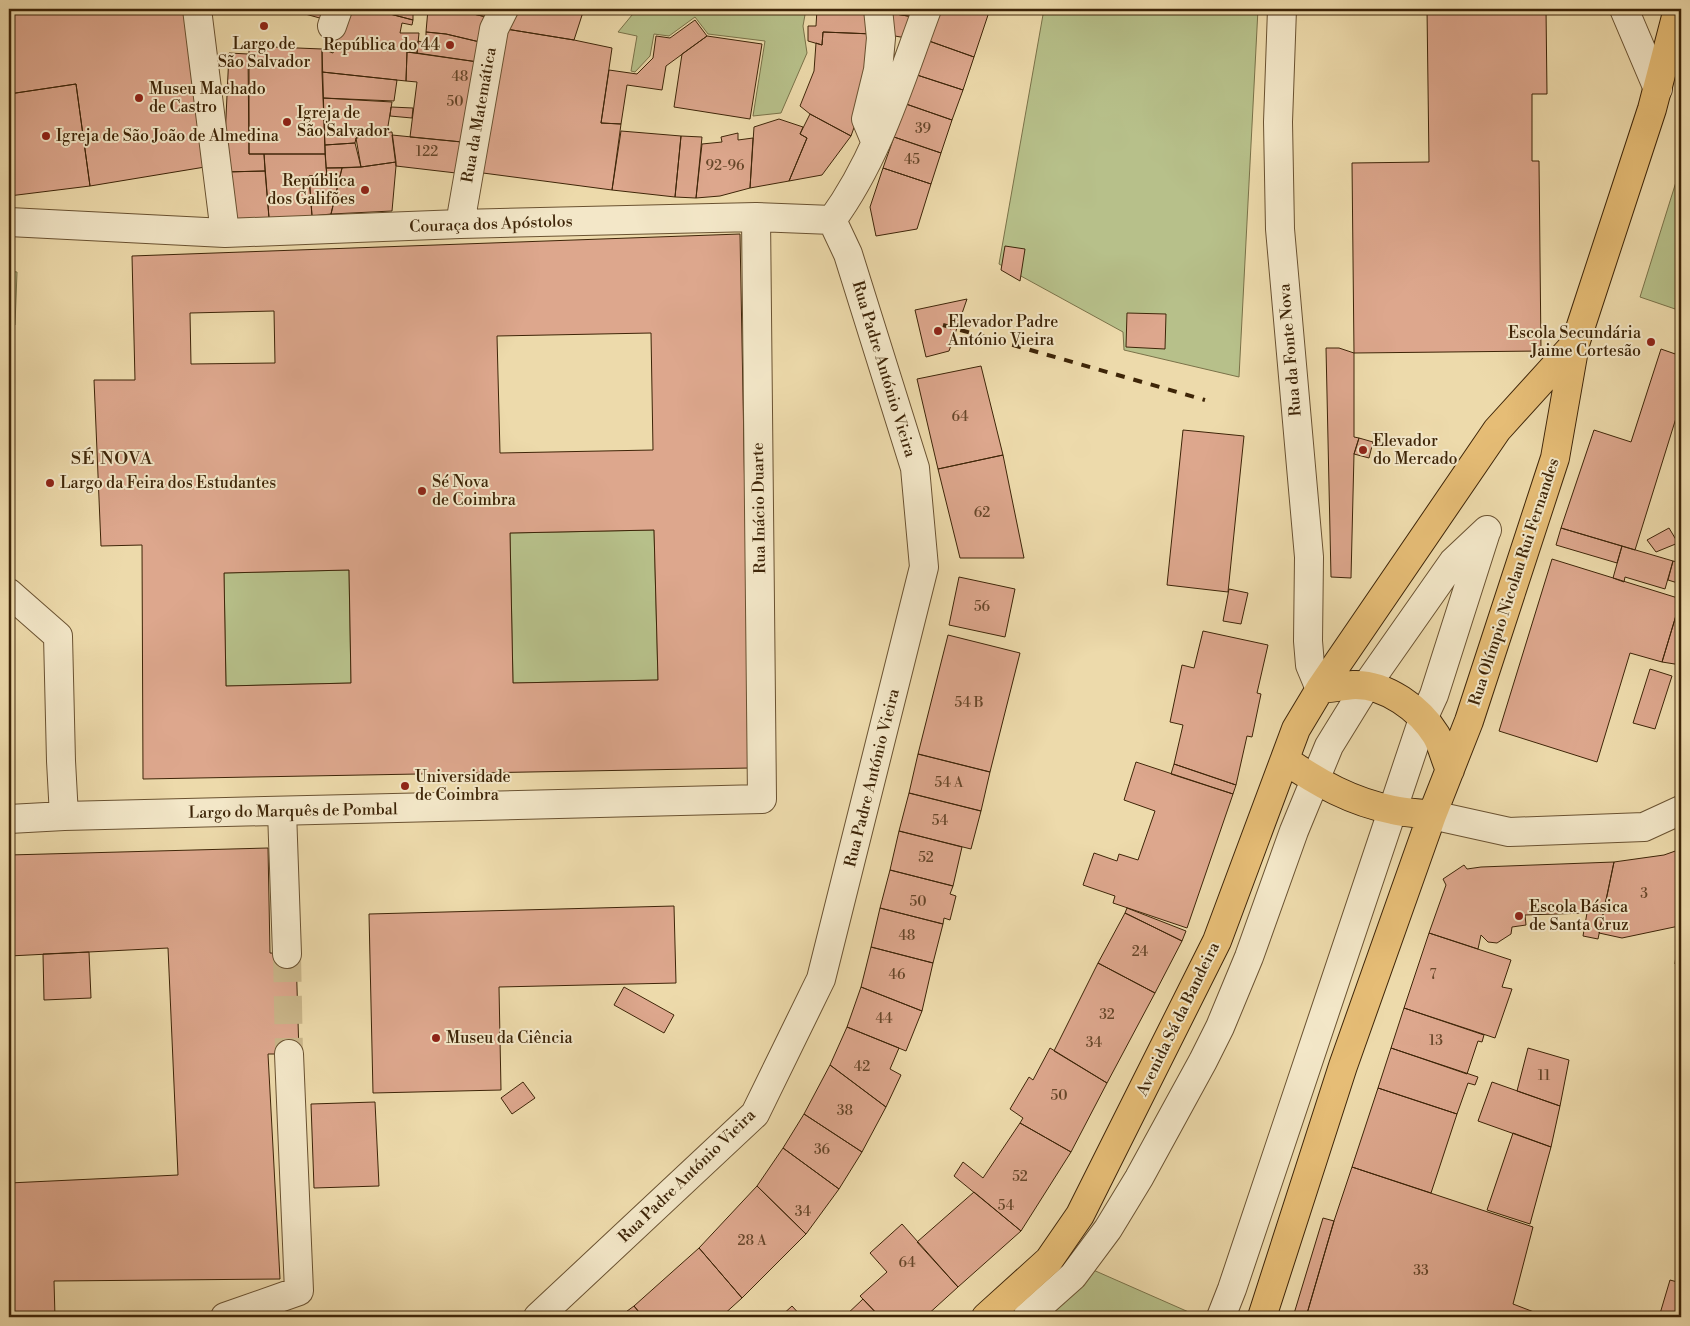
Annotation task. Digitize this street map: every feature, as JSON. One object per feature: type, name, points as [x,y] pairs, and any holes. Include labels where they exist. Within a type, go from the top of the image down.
[{"type":"main road","name":"Rua Olímpio Nicolau Rui Fernandes","points":[[1432,815],[1469,721],[1555,458],[1575,344],[1658,89],[1678,9]]},
{"type":"main road","name":"Rua Olímpio Nicolau Rui Fernandes","points":[[1320,689],[1497,430],[1575,344]]},
{"type":"main road","points":[[1320,689],[1355,685],[1366,686],[1392,694],[1415,709],[1436,735],[1450,770]]},
{"type":"main road","name":"Avenida Sá da Bandeira","points":[[986,1317],[1049,1260],[1080,1215],[1217,941],[1296,729],[1320,689]]},
{"type":"main road","points":[[1262,1317],[1344,1066],[1432,815],[1393,810],[1364,802],[1314,780],[1284,760]]},
{"type":"street","points":[[197,9],[225,233]]},
{"type":"street","name":"Rua da Matemática","points":[[460,224],[494,29],[504,9]]},
{"type":"street","points":[[877,144],[866,119],[878,70],[881,38],[878,9]]},
{"type":"street","points":[[756,217],[832,220],[848,198],[877,144],[927,9]]},
{"type":"street","name":"Rua da Fonte Nova","points":[[1282,9],[1278,122],[1280,229],[1308,557],[1308,641],[1310,665],[1320,689]]},
{"type":"street","points":[[1624,9],[1658,89]]},
{"type":"street","name":"Couraça dos Apóstolos","points":[[9,222],[225,233],[460,224],[756,217]]},
{"type":"street","name":"Rua Inácio Duarte","points":[[756,217],[762,799]]},
{"type":"street","name":"Rua Padre António Vieira","points":[[538,1317],[755,1114],[822,979],[924,566],[915,468],[848,254],[832,220]]},
{"type":"street","points":[[1027,1317],[1073,1276],[1108,1229],[1139,1178],[1203,1060],[1220,1027],[1249,957],[1314,780],[1329,746],[1366,686],[1453,562],[1487,530],[1434,695],[1423,719],[1221,1317]]},
{"type":"street","points":[[9,592],[58,636],[64,816]]},
{"type":"street","name":"Largo do Marquês de Pombal","points":[[9,819],[64,816],[762,799]]},
{"type":"street","points":[[1432,815],[1509,832],[1644,827],[1681,810]]},
{"type":"street","points":[[282,811],[286,954]]},
{"type":"street","points":[[225,1317],[299,1291],[289,1054]]},
{"type":"green space","points":[[637,9],[806,9],[803,26],[807,53],[781,113],[753,116],[765,41],[708,34],[695,17],[669,36],[654,34],[650,56],[635,72],[631,71],[637,36],[618,32]]},
{"type":"green space","points":[[1044,9],[1258,9],[1239,377],[1124,350],[1123,332],[999,264]]},
{"type":"green space","points":[[1681,166],[1681,311],[1640,297]]},
{"type":"green space","points":[[9,271],[17,272],[15,325],[9,325]]},
{"type":"green space","points":[[654,530],[658,680],[513,683],[510,533]]},
{"type":"green space","points":[[349,570],[351,683],[226,686],[224,573]]},
{"type":"green space","points":[[1091,1269],[1200,1317],[1043,1317]]},
{"type":"building","name":"Museu Machado de Castro","points":[[9,9],[187,9],[211,166],[90,186],[76,84],[9,94]]},
{"type":"building","points":[[287,9],[331,9],[327,20]]},
{"type":"building","points":[[347,9],[371,9],[413,20],[412,25],[402,23],[400,33],[419,33],[417,53],[407,52],[406,81],[322,72],[322,49],[333,53]]},
{"type":"building","points":[[371,9],[413,9],[413,20]]},
{"type":"building","points":[[428,9],[451,9],[491,18],[484,43],[446,34],[426,32]]},
{"type":"building","points":[[451,9],[495,9],[491,18]]},
{"type":"building","points":[[514,9],[584,9],[574,40],[506,29]]},
{"type":"building","points":[[817,9],[872,9],[873,34],[823,32],[822,45],[808,41],[808,26],[816,26]]},
{"type":"building","points":[[883,9],[916,9],[914,17],[883,12]]},
{"type":"building","points":[[940,9],[990,9],[974,57],[929,41]]},
{"type":"building","points":[[1427,9],[1546,9],[1547,94],[1532,94],[1532,161],[1539,161],[1541,351],[1354,353],[1352,163],[1429,162]]},
{"type":"building","points":[[883,12],[914,17],[906,38],[884,34]]},
{"type":"building","points":[[695,20],[707,36],[666,66],[662,90],[627,85],[621,124],[601,123],[609,70],[637,74],[653,58],[656,36],[670,38]]},
{"type":"building","points":[[506,29],[612,48],[601,123],[621,124],[612,190],[483,173],[492,102]]},
{"type":"building","name":"República do 44","points":[[426,32],[446,34],[484,43],[478,62],[417,53],[418,41],[426,43]]},
{"type":"building","points":[[823,32],[873,34],[870,82],[851,136],[810,114],[800,106],[814,71],[816,43],[822,45]]},
{"type":"building","points":[[707,36],[762,44],[750,119],[674,107],[682,54]]},
{"type":"building","points":[[929,41],[974,57],[963,90],[917,75]]},
{"type":"building","name":"Igreja de São Salvador","points":[[249,46],[322,49],[325,154],[249,154]]},
{"type":"building","points":[[407,52],[478,62],[462,142],[410,137],[417,82],[406,81]]},
{"type":"building","points":[[229,53],[248,54],[249,154],[264,154],[265,171],[225,172]]},
{"type":"building","points":[[322,72],[397,80],[394,101],[323,98]]},
{"type":"building","points":[[917,75],[963,90],[952,120],[906,104]]},
{"type":"building","name":"Igreja de São João de Almedina","points":[[76,84],[90,186],[9,196],[9,94]]},
{"type":"building","points":[[323,98],[392,102],[387,132],[356,138],[355,143],[325,145]]},
{"type":"building","points":[[906,104],[952,120],[941,153],[894,137]]},
{"type":"building","points":[[391,107],[413,108],[412,118],[390,116]]},
{"type":"building","points":[[810,114],[851,136],[822,175],[789,181],[807,138],[800,134]]},
{"type":"building","points":[[779,119],[803,127],[800,134],[807,138],[789,181],[750,188],[754,127]]},
{"type":"building","points":[[621,131],[681,136],[675,197],[612,190]]},
{"type":"building","points":[[392,132],[396,162],[361,167],[356,138]]},
{"type":"building","points":[[738,133],[738,140],[753,138],[750,188],[720,196],[696,198],[702,144],[722,142],[721,137]]},
{"type":"building","points":[[392,135],[462,142],[456,173],[396,166]]},
{"type":"building","points":[[681,136],[702,137],[696,198],[675,197]]},
{"type":"building","points":[[894,137],[941,153],[931,184],[883,168]]},
{"type":"building","points":[[355,143],[361,167],[326,168],[325,145]]},
{"type":"building","points":[[264,154],[325,154],[327,175],[309,176],[312,216],[269,218]]},
{"type":"building","name":"República dos Galifões","points":[[396,162],[392,211],[331,214],[342,168]]},
{"type":"building","points":[[326,168],[342,168],[331,214],[312,216],[309,176],[327,175]]},
{"type":"building","points":[[883,168],[931,184],[917,229],[876,236],[870,207]]},
{"type":"building","points":[[265,171],[269,218],[228,221],[225,172]]},
{"type":"building","name":"Sé Nova de Coimbra","points":[[740,234],[750,768],[143,779],[142,545],[101,546],[94,380],[135,380],[132,256]],"holes":[[[274,311],[275,363],[191,364],[190,313]],[[651,333],[653,450],[500,453],[497,336]],[[654,530],[658,680],[513,683],[510,533]],[[349,570],[351,683],[226,686],[224,573]]]},
{"type":"building","points":[[1005,246],[1025,249],[1020,281],[1001,270]]},
{"type":"building","name":"Elevador Padre António Vieira","points":[[967,299],[949,351],[926,357],[915,310]]},
{"type":"building","points":[[1127,313],[1166,314],[1165,349],[1126,347]]},
{"type":"building","points":[[1326,348],[1339,348],[1354,353],[1354,437],[1359,438],[1354,454],[1351,578],[1331,577]]},
{"type":"building","points":[[1661,349],[1681,356],[1681,402],[1635,550],[1561,528],[1594,430],[1631,442]]},
{"type":"building","points":[[981,366],[1003,455],[938,469],[917,379]]},
{"type":"building","points":[[1183,430],[1244,436],[1228,592],[1167,585]]},
{"type":"building","name":"Elevador do Mercado","points":[[1359,438],[1373,442],[1369,458],[1354,454]]},
{"type":"building","points":[[1003,455],[1024,558],[960,558],[938,469]]},
{"type":"building","points":[[1561,528],[1622,546],[1617,563],[1556,545]]},
{"type":"building","points":[[1669,528],[1678,543],[1656,552],[1647,540]]},
{"type":"building","points":[[1622,546],[1673,561],[1665,589],[1625,577],[1624,582],[1613,578]]},
{"type":"building","points":[[1552,559],[1681,599],[1662,662],[1630,653],[1597,762],[1499,731]]},
{"type":"building","points":[[1673,561],[1681,563],[1681,584],[1668,580]]},
{"type":"building","points":[[959,577],[1015,589],[1005,637],[949,625]]},
{"type":"building","points":[[1229,589],[1248,593],[1241,624],[1223,621]]},
{"type":"building","points":[[1680,602],[1681,665],[1662,662]]},
{"type":"building","points":[[1203,631],[1268,645],[1257,693],[1261,694],[1252,737],[1247,736],[1236,785],[1174,764],[1183,725],[1170,722],[1182,665],[1194,668]]},
{"type":"building","points":[[948,635],[1020,653],[990,772],[918,754]]},
{"type":"building","points":[[1650,669],[1672,676],[1655,729],[1633,723]]},
{"type":"building","points":[[918,754],[990,772],[981,811],[909,793]]},
{"type":"building","points":[[1136,762],[1233,794],[1187,928],[1113,903],[1115,896],[1083,885],[1094,853],[1117,861],[1119,854],[1138,860],[1155,811],[1124,800]]},
{"type":"building","points":[[1174,764],[1236,785],[1233,794],[1171,774]]},
{"type":"building","points":[[909,793],[981,811],[971,849],[899,831]]},
{"type":"building","points":[[899,831],[962,847],[953,886],[890,870]]},
{"type":"building","points":[[268,848],[270,953],[296,954],[299,1054],[268,1054],[280,1279],[54,1281],[55,1317],[9,1317],[9,1183],[178,1175],[168,948],[9,956],[9,855]]},
{"type":"building","points":[[1681,849],[1681,965],[1675,964],[1679,926],[1622,938],[1599,933],[1614,862],[1664,855]]},
{"type":"building","name":"Escola Básica de Santa Cruz","points":[[1614,862],[1598,939],[1583,936],[1587,913],[1525,915],[1526,925],[1512,927],[1511,934],[1497,943],[1488,942],[1481,935],[1478,949],[1429,933],[1446,885],[1443,879],[1464,865],[1467,869]]},
{"type":"building","points":[[890,870],[953,886],[950,894],[956,896],[950,920],[944,918],[943,924],[880,908]]},
{"type":"building","name":"Museu da Ciência","points":[[674,906],[676,983],[499,987],[501,1090],[373,1093],[369,914]]},
{"type":"building","points":[[880,908],[943,924],[933,963],[871,947]]},
{"type":"building","points":[[1127,908],[1186,931],[1182,941],[1125,913]]},
{"type":"building","points":[[1125,913],[1182,941],[1155,993],[1098,963]]},
{"type":"building","points":[[1429,933],[1511,960],[1502,987],[1512,989],[1495,1038],[1404,1008]]},
{"type":"building","points":[[871,947],[933,963],[922,1011],[861,987]]},
{"type":"building","points":[[89,952],[91,998],[44,1000],[43,954]]},
{"type":"building","points":[[1098,963],[1155,993],[1107,1083],[1054,1051]]},
{"type":"building","points":[[624,987],[674,1015],[664,1033],[614,1005]]},
{"type":"building","points":[[861,987],[922,1011],[906,1051],[847,1027]]},
{"type":"building","points":[[1404,1008],[1484,1035],[1482,1042],[1478,1041],[1467,1074],[1391,1048]]},
{"type":"building","points":[[847,1027],[899,1048],[890,1069],[901,1075],[886,1107],[830,1065]]},
{"type":"building","points":[[1050,1048],[1107,1083],[1071,1152],[1020,1123],[1023,1118],[1010,1109],[1029,1077],[1033,1080]]},
{"type":"building","points":[[1391,1048],[1478,1077],[1475,1085],[1468,1083],[1457,1114],[1378,1088]]},
{"type":"building","points":[[1528,1048],[1569,1060],[1560,1106],[1517,1091]]},
{"type":"building","points":[[830,1065],[886,1107],[862,1152],[804,1114]]},
{"type":"building","points":[[523,1082],[535,1098],[512,1114],[501,1098]]},
{"type":"building","points":[[1492,1082],[1560,1106],[1551,1147],[1478,1121]]},
{"type":"building","points":[[1378,1088],[1457,1114],[1431,1193],[1352,1167]]},
{"type":"building","points":[[375,1102],[379,1186],[314,1188],[311,1104]]},
{"type":"building","points":[[804,1114],[862,1152],[839,1189],[783,1148]]},
{"type":"building","points":[[1020,1123],[1071,1152],[1021,1231],[954,1176],[963,1162],[983,1178]]},
{"type":"building","points":[[1513,1133],[1551,1147],[1530,1224],[1487,1210]]},
{"type":"building","points":[[783,1148],[839,1189],[806,1234],[757,1186]]},
{"type":"building","points":[[1352,1167],[1533,1227],[1513,1304],[1547,1317],[1306,1317]]},
{"type":"building","points":[[757,1186],[806,1234],[742,1298],[699,1248]]},
{"type":"building","points":[[974,1192],[1021,1231],[958,1287],[917,1242]]},
{"type":"building","points":[[1323,1218],[1334,1221],[1306,1317],[1293,1317]]},
{"type":"building","points":[[902,1224],[958,1287],[925,1317],[880,1317],[860,1296],[887,1272],[870,1253]]},
{"type":"building","points":[[699,1248],[742,1298],[721,1317],[643,1317],[634,1306]]},
{"type":"building","points":[[1670,1280],[1681,1283],[1681,1317],[1659,1317]]},
{"type":"building","points":[[863,1299],[880,1317],[844,1317]]},
{"type":"building","points":[[634,1306],[643,1317],[619,1317]]},
{"type":"building","points":[[792,1306],[802,1317],[780,1317]]},
{"type":"tunnel","points":[[287,954],[289,1054]]},
{"type":"railway","points":[[943,325],[1205,400]]},
{"type":"place","name":"Largo de São Salvador","points":[[264,26]]},
{"type":"place","name":"República do 44","points":[[450,45]]},
{"type":"place","name":"Museu Machado de Castro","points":[[139,98]]},
{"type":"place","name":"Igreja de São Salvador","points":[[287,122]]},
{"type":"place","name":"Igreja de São João de Almedina","points":[[46,136]]},
{"type":"place","name":"República dos Galifões","points":[[365,190]]},
{"type":"place","name":"Elevador Padre António Vieira","points":[[938,331]]},
{"type":"place","name":"Escola Secundária Jaime Cortesão","points":[[1651,342]]},
{"type":"place","name":"Elevador do Mercado","points":[[1363,450]]},
{"type":"place","name":"Largo da Feira dos Estudantes","points":[[50,483]]},
{"type":"place","name":"Sé Nova de Coimbra","points":[[422,491]]},
{"type":"place","name":"Universidade de Coimbra","points":[[405,786]]},
{"type":"place","name":"Escola Básica de Santa Cruz","points":[[1519,916]]},
{"type":"place","name":"Museu da Ciência","points":[[436,1038]]},
{"type":"district","name":"SÉ NOVA","points":[[112,458]]}]
